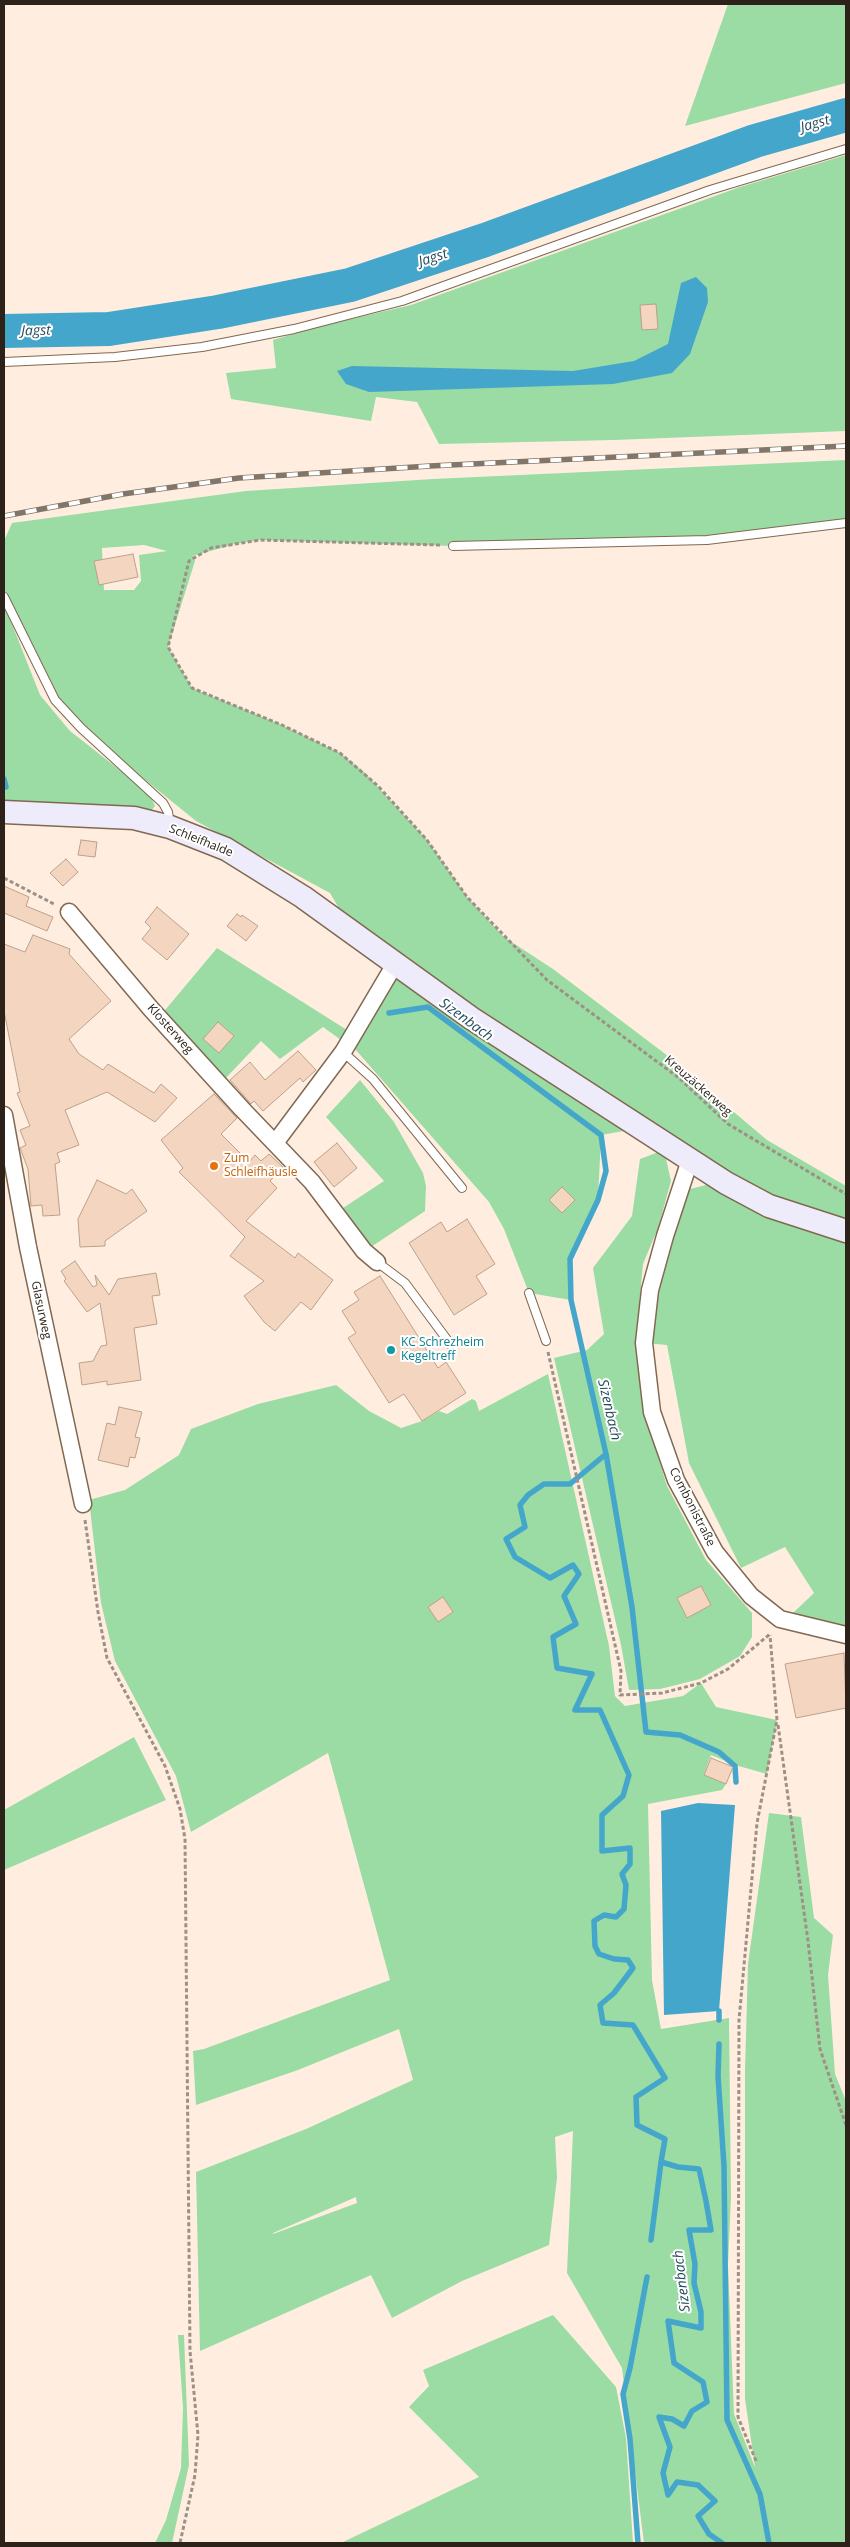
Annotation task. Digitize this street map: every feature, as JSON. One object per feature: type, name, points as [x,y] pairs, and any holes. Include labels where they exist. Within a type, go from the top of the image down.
[{"type":"main road","name":"Schleifhalde","points":[[13,813],[134,818],[170,827],[226,849],[303,897],[471,1018],[690,1160],[769,1206],[846,1231]]},
{"type":"street","name":"Klosterweg","points":[[69,912],[151,1009],[312,1182],[364,1251],[377,1262]]},
{"type":"street","points":[[274,1143],[344,1052],[395,964]]},
{"type":"street","name":"Glasurweg","points":[[4,1115],[28,1247],[83,1504]]},
{"type":"street","name":"Combonistraße","points":[[690,1160],[665,1236],[650,1290],[644,1343],[652,1412],[676,1480],[715,1552],[751,1596],[780,1619],[846,1635]]},
{"type":"lane","points":[[4,362],[115,357],[202,347],[303,326],[402,301],[710,190],[846,149]]},
{"type":"lane","points":[[454,546],[707,540],[846,523]]},
{"type":"lane","points":[[4,597],[55,700],[82,728],[163,803],[168,812],[170,827]]},
{"type":"lane","points":[[344,1052],[373,1079],[462,1188]]},
{"type":"lane","points":[[377,1262],[405,1283],[450,1345]]},
{"type":"lane","points":[[529,1293],[546,1341]]},
{"type":"path","name":"Kreuzäckerweg","points":[[454,546],[260,540],[211,548],[189,561],[168,647],[192,688],[282,725],[340,753],[366,774],[427,840],[467,897],[546,980],[679,1078],[728,1124],[846,1194]]},
{"type":"path","points":[[4,878],[69,912]]},
{"type":"path","points":[[546,1341],[621,1671],[620,1696],[662,1694],[701,1682],[728,1669],[770,1635],[780,1619]]},
{"type":"path","points":[[83,1504],[98,1612],[107,1658],[165,1766],[180,1809],[185,1839],[190,2351],[198,2436],[195,2475],[180,2543]]},
{"type":"path","points":[[770,1635],[777,1720],[807,1932],[820,2050],[846,2125]]},
{"type":"path","points":[[756,2461],[738,2416],[740,2020],[757,1823],[777,1720]]},
{"type":"green space","points":[[728,4],[846,4],[846,83],[685,126]]},
{"type":"green space","points":[[846,155],[846,431],[614,440],[439,444],[417,402],[376,397],[371,421],[231,399],[226,373],[276,368],[273,340],[317,327],[411,305],[740,187]]},
{"type":"green space","points":[[846,460],[846,523],[707,540],[453,546],[260,540],[235,544],[193,556],[195,561],[168,647],[192,688],[282,725],[340,753],[365,773],[427,840],[467,897],[504,937],[553,969],[664,1053],[767,1140],[846,1186],[846,1223],[772,1200],[694,1154],[346,920],[330,893],[196,821],[81,728],[55,700],[4,597],[4,541],[12,523],[246,491],[433,479]],"holes":[[[144,545],[167,551],[139,555],[141,581],[134,590],[104,590],[102,548]]]},
{"type":"green space","points":[[4,604],[40,695],[70,731],[149,793],[155,806],[150,812],[85,804],[4,802]]},
{"type":"green space","points":[[217,948],[347,1030],[341,1040],[323,1027],[280,1059],[261,1041],[222,1082],[161,1015]]},
{"type":"green space","points":[[395,964],[641,1128],[601,1135],[598,1200],[570,1259],[571,1300],[529,1293],[504,1229],[489,1202],[355,1049],[379,990]]},
{"type":"green space","points":[[360,1080],[394,1122],[423,1173],[426,1186],[425,1211],[371,1247],[343,1208],[384,1181],[326,1117]]},
{"type":"green space","points":[[664,1150],[671,1181],[658,1228],[643,1264],[635,1346],[646,1417],[667,1486],[706,1560],[752,1613],[752,1637],[740,1656],[700,1679],[660,1689],[629,1690],[621,1645],[554,1358],[587,1350],[604,1334],[593,1268],[632,1216],[640,1159]]},
{"type":"green space","points":[[714,1183],[846,1235],[846,1625],[837,1625],[793,1613],[814,1593],[785,1547],[741,1568],[689,1463],[667,1345],[644,1343],[673,1234],[690,1189]]},
{"type":"green space","points":[[548,1374],[609,1646],[615,1696],[625,1706],[683,1696],[701,1683],[716,1707],[777,1720],[767,1774],[735,1765],[711,1755],[704,1774],[726,1784],[722,1790],[648,1804],[652,1980],[661,2029],[729,2018],[731,2197],[728,2265],[734,2414],[755,2467],[745,2399],[745,2071],[748,1964],[769,1813],[801,1817],[814,1918],[833,1935],[828,1975],[835,2074],[846,2101],[846,2543],[644,2543],[622,2368],[567,2273],[573,2131],[555,2137],[557,2178],[549,2245],[462,2281],[392,2318],[371,2275],[200,2351],[196,2172],[306,2129],[413,2080],[399,2029],[298,2070],[196,2105],[193,2051],[204,2049],[390,1980],[328,1753],[191,1832],[176,1776],[115,1661],[101,1603],[89,1500],[125,1490],[179,1455],[191,1429],[258,1404],[336,1385],[369,1411],[401,1428],[422,1421],[439,1411],[447,1414],[472,1399],[476,1401],[479,1411]],"holes":[[[356,2197],[357,2203],[273,2234]]]},
{"type":"green space","points":[[134,1737],[166,1800],[4,1870],[4,1810]]},
{"type":"green space","points":[[553,2315],[616,2387],[626,2438],[633,2543],[341,2543],[479,2477],[409,2407],[429,2386],[423,2370]]},
{"type":"green space","points":[[178,2335],[184,2335],[189,2465],[172,2543],[155,2543],[166,2520],[181,2468],[183,2408]]},
{"type":"water","points":[[696,277],[707,288],[708,302],[690,354],[672,373],[613,384],[369,392],[346,384],[337,371],[352,366],[573,371],[634,361],[668,344],[681,283]]},
{"type":"water","points":[[698,1803],[735,1805],[719,2011],[664,2015],[661,1811]]},
{"type":"building","points":[[656,304],[658,329],[642,330],[640,305]]},
{"type":"building","points":[[133,554],[138,577],[99,585],[94,561]]},
{"type":"building","points":[[81,840],[97,842],[95,857],[78,855]]},
{"type":"building","points":[[66,859],[78,872],[63,886],[50,873]]},
{"type":"building","points":[[4,886],[29,897],[26,906],[53,917],[47,931],[4,913]]},
{"type":"building","points":[[157,907],[189,934],[167,960],[142,939],[151,928],[145,922]]},
{"type":"building","points":[[237,914],[241,917],[242,915],[258,926],[246,941],[227,926]]},
{"type":"building","points":[[33,935],[70,949],[69,954],[111,1001],[69,1039],[79,1054],[103,1070],[108,1064],[154,1093],[161,1084],[177,1098],[155,1122],[107,1092],[65,1110],[79,1145],[57,1153],[60,1162],[55,1164],[60,1215],[43,1216],[42,1205],[31,1206],[28,1169],[20,1148],[26,1145],[20,1130],[30,1126],[17,1093],[20,1092],[4,1011],[4,944],[25,952]]},
{"type":"building","points":[[218,1022],[234,1036],[219,1053],[203,1039]]},
{"type":"building","points":[[298,1051],[316,1070],[303,1082],[300,1078],[263,1111],[254,1101],[251,1104],[230,1080],[250,1062],[265,1080]]},
{"type":"building","points":[[214,1094],[237,1118],[221,1134],[249,1162],[255,1155],[261,1161],[269,1154],[283,1167],[270,1181],[277,1188],[246,1221],[295,1258],[298,1253],[333,1280],[311,1310],[301,1302],[275,1331],[264,1322],[244,1296],[264,1281],[230,1256],[245,1237],[179,1172],[183,1168],[161,1140]]},
{"type":"building","points":[[337,1143],[357,1168],[334,1187],[314,1162]]},
{"type":"building","points":[[97,1180],[126,1194],[132,1189],[147,1211],[105,1241],[105,1246],[80,1247],[78,1219]]},
{"type":"building","points":[[562,1187],[575,1200],[562,1213],[549,1200]]},
{"type":"building","points":[[467,1219],[495,1264],[476,1276],[487,1294],[454,1315],[409,1243],[441,1222],[447,1232]]},
{"type":"building","points":[[75,1261],[93,1287],[97,1285],[95,1275],[109,1295],[118,1279],[156,1273],[160,1295],[152,1296],[157,1324],[134,1328],[141,1380],[107,1385],[107,1381],[82,1385],[79,1363],[93,1361],[101,1346],[107,1345],[100,1303],[87,1312],[64,1281],[66,1279],[61,1271]]},
{"type":"building","name":"KC Schrezheim Kegeltreff","points":[[380,1276],[438,1368],[446,1362],[466,1393],[422,1421],[404,1394],[389,1403],[348,1338],[356,1333],[342,1311],[359,1300],[354,1292]]},
{"type":"building","points":[[119,1407],[142,1412],[135,1437],[140,1438],[135,1458],[130,1457],[128,1467],[98,1460],[107,1423],[115,1425]]},
{"type":"building","points":[[701,1586],[711,1605],[687,1618],[677,1598]]},
{"type":"building","points":[[443,1597],[453,1612],[438,1622],[428,1607]]},
{"type":"building","points":[[844,1653],[846,1708],[796,1718],[785,1664]]},
{"type":"building","points":[[711,1758],[733,1767],[726,1784],[704,1775]]},
{"type":"waterway","name":"Jagst","points":[[4,331],[109,329],[218,312],[350,285],[485,240],[755,141],[846,115]]},
{"type":"waterway","name":"Sizenbach","points":[[4,779],[6,787]]},
{"type":"waterway","name":"Sizenbach","points":[[389,1013],[428,1007],[601,1135],[606,1171],[598,1200],[570,1259],[571,1300],[606,1454],[570,1484],[544,1484],[528,1495],[520,1505],[525,1527],[506,1539],[515,1557],[550,1578],[573,1565],[579,1574],[564,1596],[576,1624],[553,1637],[557,1668],[592,1674],[575,1710],[600,1710],[629,1775],[623,1796],[602,1815],[602,1851],[630,1848],[630,1864],[622,1874],[626,1885],[624,1909],[616,1917],[604,1915],[594,1921],[595,1946],[599,1954],[614,1959],[628,1960],[633,1968],[614,1993],[600,2005],[603,2023],[633,2025],[665,2078],[636,2097],[637,2125],[665,2139],[661,2162],[678,2167],[699,2169],[711,2230],[689,2230],[695,2264],[694,2283],[701,2312],[701,2328],[668,2321],[674,2363],[703,2382],[707,2402],[692,2411],[684,2426],[672,2419],[659,2417],[670,2447],[663,2473],[668,2495],[677,2482],[698,2485],[715,2501],[698,2516],[709,2534],[722,2543]]},
{"type":"waterway","points":[[606,1454],[632,1607],[646,1732],[680,1735],[719,1752],[735,1766],[736,1782]]},
{"type":"waterway","points":[[719,2011],[719,2020]]},
{"type":"waterway","points":[[719,2044],[718,2076],[724,2166],[727,2420],[760,2494],[769,2543]]},
{"type":"waterway","name":"Sizenbach","points":[[651,2240],[661,2162]]},
{"type":"waterway","name":"Sizenbach","points":[[638,2543],[630,2439],[623,2394],[630,2368],[647,2277]]},
{"type":"railway","points":[[4,516],[123,494],[239,478],[430,466],[846,446]]},
{"type":"place","name":"Zum Schleifhäusle","points":[[214,1166]]},
{"type":"place","name":"KC Schrezheim Kegeltreff","points":[[391,1350]]}]
